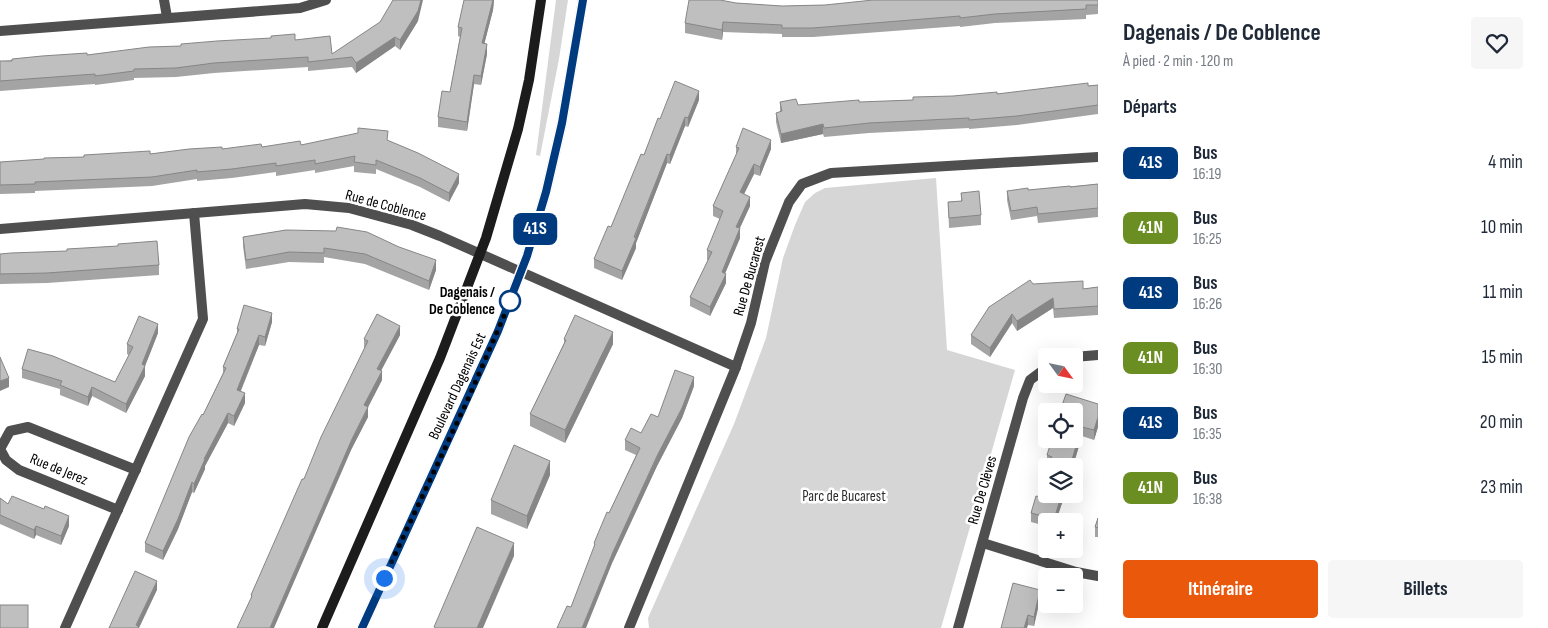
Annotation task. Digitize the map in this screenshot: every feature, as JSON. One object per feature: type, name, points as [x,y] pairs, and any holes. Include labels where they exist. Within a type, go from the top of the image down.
[{"type":"main road","name":"Boulevard Dagenais Est","points":[[322,628],[434,372],[500,196],[529,80],[541,0]]},
{"type":"main road","name":"Boulevard Dagenais Est","points":[[362,628],[498,331],[522,271],[544,200],[560,133],[583,0]]},
{"type":"street","points":[[164,0],[167,17]]},
{"type":"street","points":[[0,31],[300,8],[326,0]]},
{"type":"street","name":"Rue De Bucarest","points":[[629,628],[736,367],[751,323],[765,262],[789,202],[802,184],[830,173],[1098,157]]},
{"type":"street","name":"Rue de Coblence","points":[[0,229],[305,204],[349,208],[412,225],[522,271],[736,367]]},
{"type":"street","points":[[65,628],[203,319],[194,212]]},
{"type":"street","points":[[1083,357],[1098,356]]},
{"type":"street","name":"Rue De Clèves","points":[[958,628],[1030,380],[1038,374]]},
{"type":"street","name":"Rue de Jerez","points":[[118,510],[19,470],[6,460],[0,449],[10,431],[28,427],[136,470]]},
{"type":"street","points":[[983,543],[1076,572],[1098,576]]},
{"type":"green space","points":[[556,0],[568,0],[559,59],[540,156],[536,155]]},
{"type":"green space","name":"Parc de Bucarest","points":[[936,178],[947,350],[1015,370],[941,628],[649,628],[648,618],[734,424],[766,338],[783,258],[805,202],[815,193],[825,188]]},
{"type":"building","points":[[393,0],[421,0],[418,11],[400,40],[395,37],[356,63],[352,57],[308,62],[308,57],[214,63],[176,68],[134,69],[134,71],[95,76],[95,74],[0,81],[0,61],[12,61],[12,59],[87,53],[87,55],[149,47],[271,38],[271,36],[295,34],[295,40],[330,36],[332,54],[380,22]]},
{"type":"building","points":[[464,0],[493,0],[482,43],[487,44],[481,76],[474,75],[467,122],[438,117],[442,91],[450,92],[462,28],[458,27]]},
{"type":"building","points":[[689,0],[720,0],[782,6],[825,5],[873,0],[1098,0],[1098,5],[1086,5],[1086,9],[960,18],[960,16],[813,28],[782,28],[782,25],[723,22],[722,30],[685,23]]},
{"type":"building","points":[[675,81],[699,91],[688,118],[685,117],[670,155],[667,154],[622,271],[594,259],[608,226],[611,227],[641,154],[644,155]]},
{"type":"building","points":[[1088,83],[1088,86],[1098,85],[1098,105],[1017,116],[969,120],[969,118],[869,123],[824,128],[823,124],[781,134],[776,113],[782,111],[780,102],[796,99],[798,105],[859,100],[859,102],[913,100],[913,97],[997,92],[997,94]]},
{"type":"building","points":[[358,128],[388,131],[387,140],[459,174],[449,193],[420,178],[376,160],[376,165],[354,162],[355,156],[315,164],[315,160],[276,166],[276,163],[232,169],[197,172],[197,170],[152,177],[0,185],[0,162],[150,151],[150,154],[261,144],[262,147],[300,141],[301,145],[358,133]]},
{"type":"building","points":[[743,128],[771,140],[760,167],[754,164],[740,192],[750,197],[736,227],[740,228],[722,272],[726,274],[710,307],[690,297],[712,252],[707,250],[723,211],[713,206],[739,148],[736,147]]},
{"type":"building","points":[[1098,184],[1098,208],[1038,214],[1037,207],[1011,211],[1007,191],[1028,188],[1028,190]]},
{"type":"building","points":[[979,191],[981,215],[949,218],[948,202],[962,201],[961,193]]},
{"type":"building","points":[[337,227],[367,232],[399,247],[436,260],[429,281],[365,254],[324,248],[324,253],[289,252],[246,260],[243,237],[286,230],[336,231]]},
{"type":"building","points":[[157,241],[159,265],[47,273],[0,274],[0,254],[67,251],[67,249],[118,246],[118,244]]},
{"type":"building","points":[[1030,280],[1033,284],[1083,281],[1083,289],[1098,287],[1098,306],[1054,309],[1053,298],[1017,321],[1012,314],[990,348],[971,335],[989,307]]},
{"type":"building","points":[[244,305],[272,313],[265,337],[259,335],[237,390],[245,393],[234,416],[228,413],[204,459],[194,484],[192,482],[163,551],[145,543],[189,437],[203,415],[226,368],[223,367],[239,329],[237,329]]},
{"type":"building","points":[[377,314],[400,326],[377,369],[382,371],[364,405],[368,407],[352,439],[270,628],[237,628],[321,437],[368,341],[364,339]]},
{"type":"building","points":[[575,315],[613,332],[565,430],[530,414],[566,340],[564,339]]},
{"type":"building","points":[[139,316],[158,324],[142,364],[145,366],[126,404],[92,387],[88,397],[60,385],[62,381],[22,369],[28,349],[53,356],[115,382],[133,347],[127,344]]},
{"type":"building","points":[[0,357],[9,378],[0,381]]},
{"type":"building","points":[[675,370],[694,377],[682,408],[657,456],[613,552],[582,628],[557,628],[567,606],[571,607],[607,512],[609,513],[640,448],[625,440],[631,428],[641,433],[651,414],[658,417]]},
{"type":"building","points":[[1066,394],[1098,404],[1098,417],[1094,430],[1083,427],[1083,403],[1063,403]]},
{"type":"building","points":[[514,445],[550,461],[527,516],[491,500]]},
{"type":"building","points":[[1049,448],[1076,448],[1072,458],[1052,458],[1047,455]]},
{"type":"building","points":[[12,496],[44,509],[45,506],[69,516],[61,536],[36,526],[34,530],[0,515],[0,498],[8,504]]},
{"type":"building","points":[[1036,496],[1038,496],[1038,503],[1059,503],[1056,513],[1038,513],[1038,515],[1031,513]]},
{"type":"building","points":[[477,527],[514,543],[477,628],[436,628],[434,627]]},
{"type":"building","points":[[135,571],[157,581],[136,625],[139,627],[109,628]]},
{"type":"building","points":[[1013,583],[1038,589],[1034,617],[1028,615],[1024,628],[1001,628]]},
{"type":"building","points":[[0,605],[28,605],[28,628],[0,628]]},
{"type":"bus line","name":"41S","points":[[362,628],[402,537],[498,331],[527,256],[540,215],[562,123],[583,0]]},
{"type":"place","name":"Dagenais / De Coblence","points":[[510,301]]},
{"type":"route","points":[[384,578],[468,399],[513,295],[510,301]]}]
